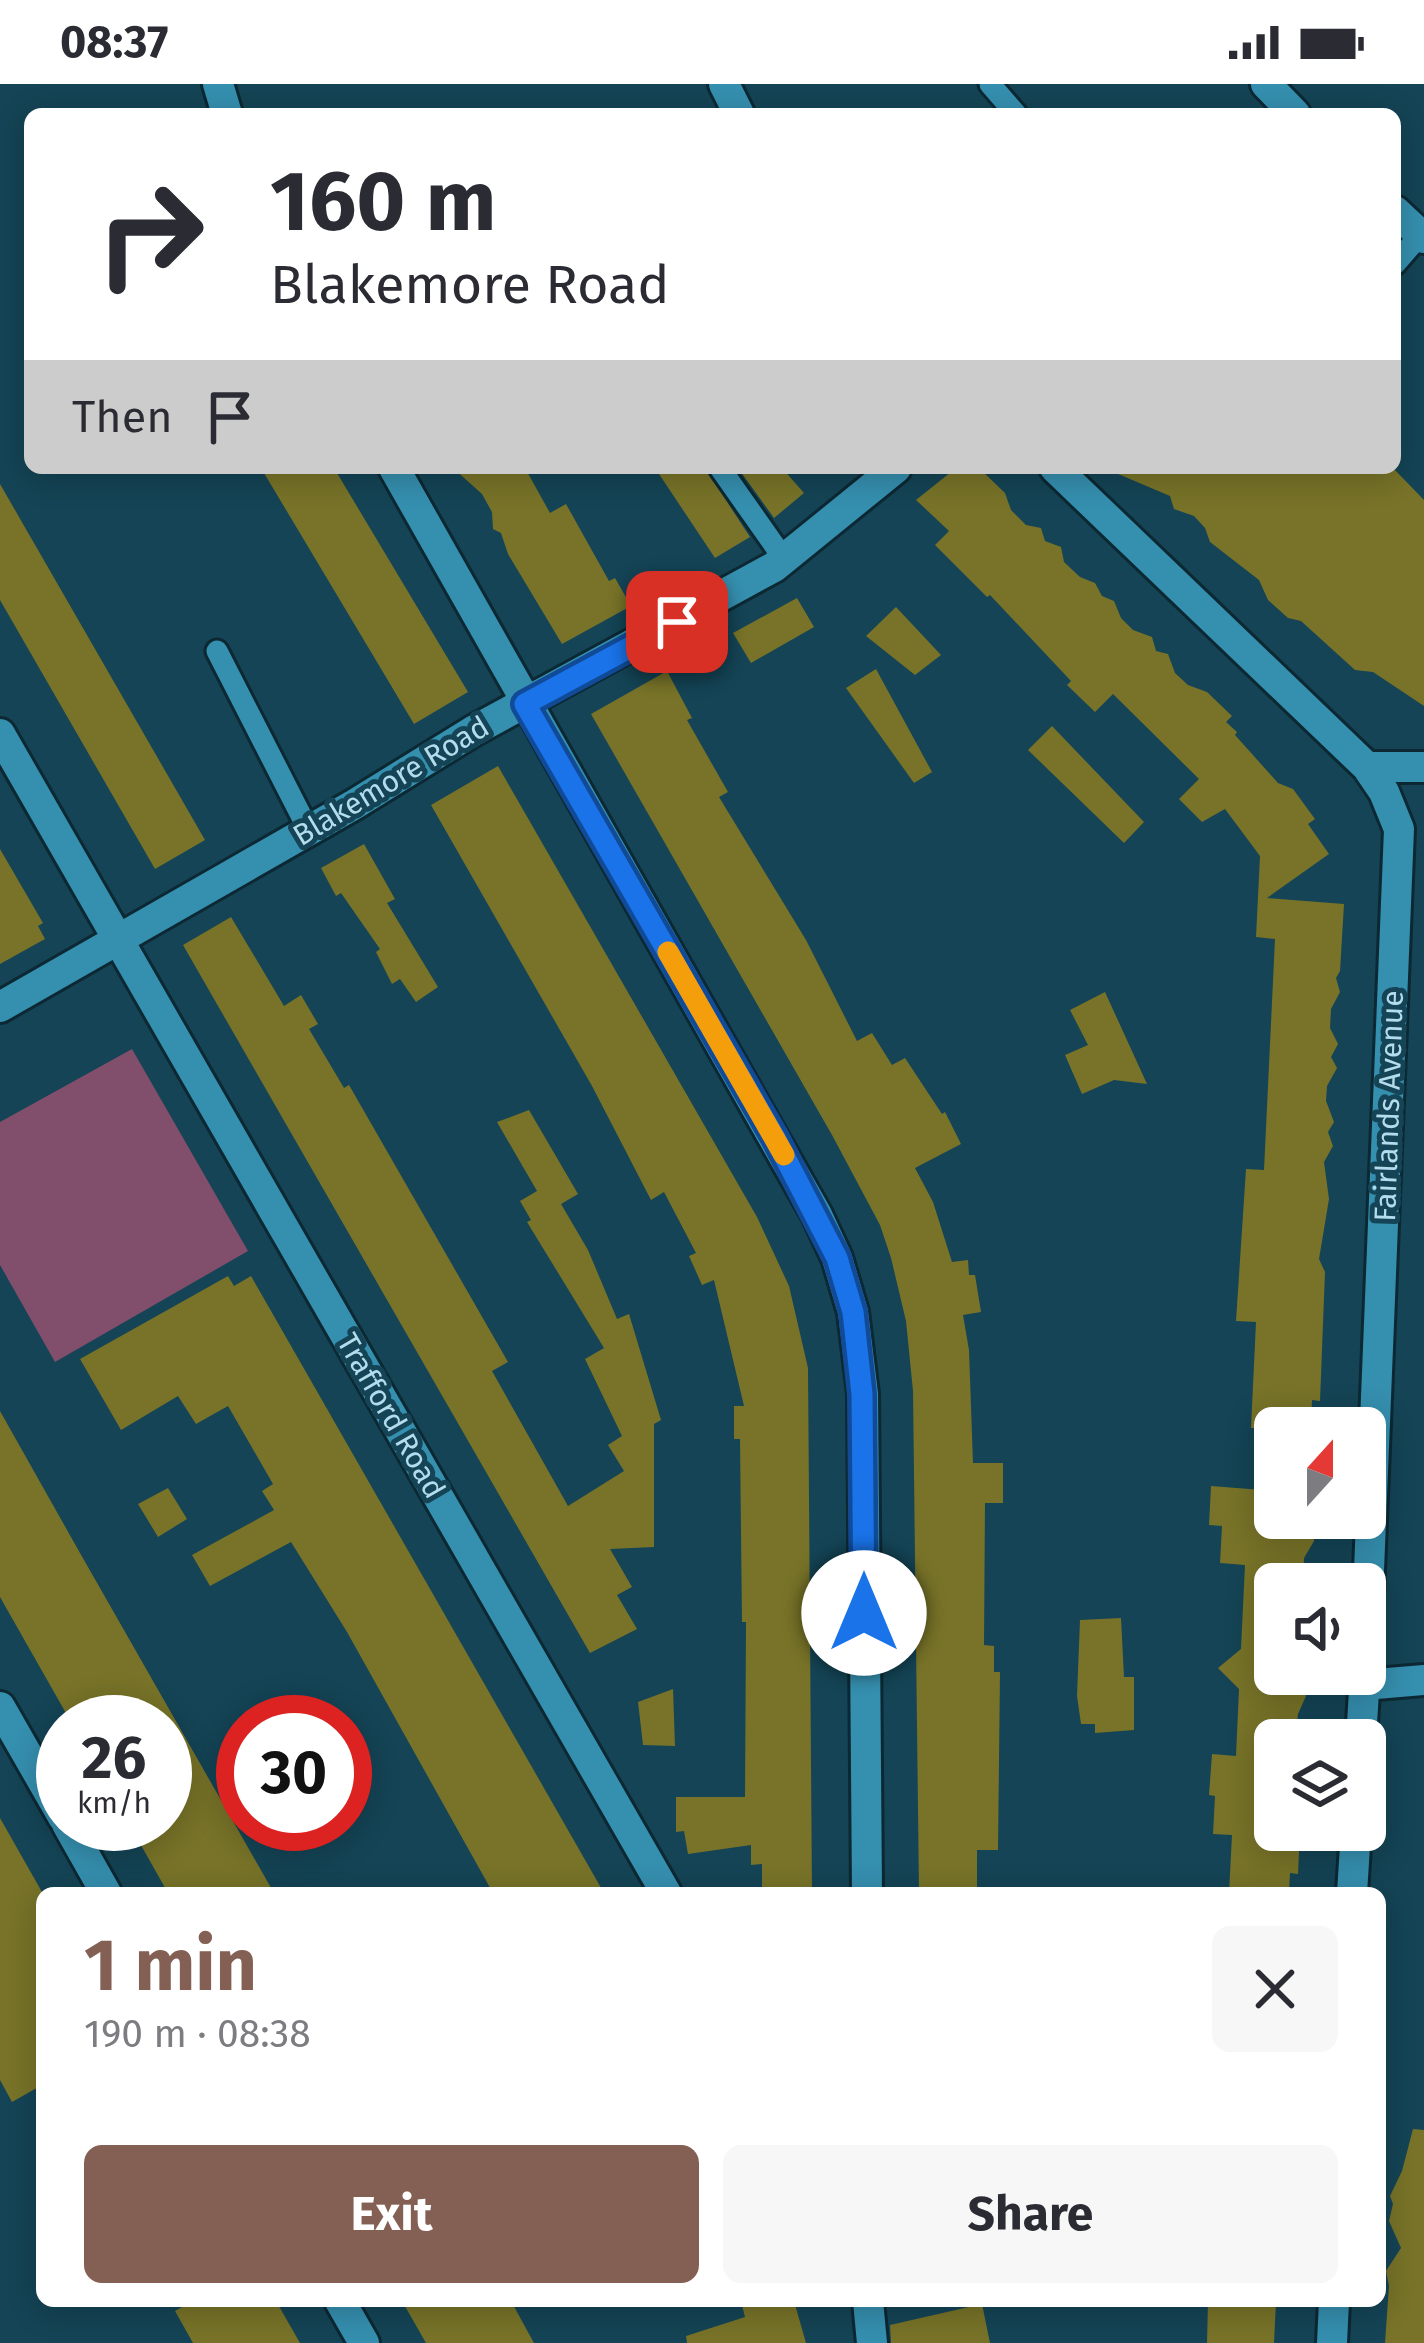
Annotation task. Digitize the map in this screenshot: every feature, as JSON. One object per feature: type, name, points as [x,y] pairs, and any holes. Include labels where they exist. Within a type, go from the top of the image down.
[{"type":"street","points":[[1265,84],[1289,108]]},
{"type":"street","points":[[397,474],[837,1258],[853,1312],[862,1394],[867,1887]]},
{"type":"street","name":"Blakemore Road","points":[[0,1007],[309,831],[473,730],[677,622],[784,559],[889,474]]},
{"type":"street","name":"Fairlands Avenue","points":[[1060,474],[1367,766],[1392,809],[1400,850],[1370,1563]]},
{"type":"street","name":"Trafford Road","points":[[0,734],[664,1887]]},
{"type":"street","points":[[1367,766],[1424,767]]},
{"type":"street","points":[[1386,1677],[1424,1680]]},
{"type":"street","points":[[0,1707],[36,1770]]},
{"type":"street","points":[[82,1851],[103,1887]]},
{"type":"street","points":[[1352,1887],[1355,1851]]},
{"type":"street","points":[[343,2307],[364,2343]]},
{"type":"street","points":[[869,2307],[872,2343]]},
{"type":"street","points":[[1332,2343],[1334,2307]]},
{"type":"lane","points":[[990,84],[1011,108]]},
{"type":"lane","points":[[724,474],[784,559]]},
{"type":"lane","points":[[217,651],[309,831]]},
{"type":"shaded area","points":[[132,1049],[248,1251],[55,1362],[0,1265],[0,1122]]},
{"type":"building","points":[[265,474],[338,474],[468,692],[414,724]]},
{"type":"building","points":[[460,474],[528,474],[550,513],[566,504],[609,581],[615,578],[631,606],[562,644],[508,554],[501,533],[493,529],[492,512],[482,494]]},
{"type":"building","points":[[659,474],[709,474],[750,537],[715,558]]},
{"type":"building","points":[[742,474],[787,474],[804,493],[774,518]]},
{"type":"building","points":[[948,474],[985,474],[1026,525],[1041,528],[1045,541],[1061,547],[1064,562],[1114,601],[1133,630],[1152,637],[1156,651],[1168,654],[1175,673],[1188,685],[1207,692],[1232,716],[1226,722],[1235,735],[1278,783],[1293,789],[1315,819],[1308,824],[1329,854],[1267,898],[1344,904],[1336,978],[1340,992],[1331,1009],[1330,1028],[1338,1044],[1331,1057],[1337,1068],[1327,1086],[1326,1101],[1334,1122],[1328,1132],[1333,1146],[1324,1162],[1329,1199],[1319,1259],[1325,1272],[1320,1401],[1312,1400],[1312,1407],[1254,1407],[1251,1428],[1256,1322],[1236,1321],[1246,1169],[1264,1170],[1275,939],[1256,937],[1260,856],[1225,809],[1202,822],[1179,799],[1199,779],[1113,694],[1095,712],[1067,685],[1071,681],[990,595],[935,545],[949,531],[916,500]]},
{"type":"building","points":[[1118,474],[1399,474],[1424,500],[1424,706],[1373,672],[1355,670],[1301,621],[1288,618],[1268,600],[1259,580],[1210,542],[1194,516],[1174,509],[1170,496]]},
{"type":"building","points":[[0,484],[205,840],[155,869],[0,600]]},
{"type":"building","points":[[797,598],[814,627],[751,663],[733,633]]},
{"type":"building","points":[[896,607],[941,655],[915,675],[866,636]]},
{"type":"building","points":[[876,669],[932,772],[914,783],[846,688]]},
{"type":"building","points":[[667,671],[692,718],[687,720],[728,792],[719,797],[806,940],[857,1041],[872,1033],[892,1065],[905,1058],[942,1114],[945,1112],[961,1144],[915,1168],[933,1202],[952,1262],[968,1260],[969,1275],[975,1275],[981,1312],[963,1315],[969,1350],[973,1463],[1003,1463],[1003,1503],[985,1503],[984,1645],[994,1646],[994,1672],[1000,1672],[998,1850],[977,1850],[977,1887],[919,1887],[913,1391],[906,1321],[891,1258],[880,1225],[832,1135],[591,714]]},
{"type":"building","points":[[1052,726],[1144,822],[1124,843],[1028,750]]},
{"type":"building","points":[[498,766],[757,1217],[789,1286],[808,1368],[812,1887],[762,1887],[762,1864],[751,1865],[751,1845],[688,1854],[684,1831],[676,1832],[676,1797],[745,1797],[746,1622],[742,1622],[740,1439],[734,1439],[734,1406],[744,1406],[714,1280],[702,1285],[689,1256],[696,1253],[664,1192],[651,1200],[592,1086],[431,805]]},
{"type":"building","points":[[364,844],[395,899],[387,903],[438,987],[416,1002],[400,979],[392,984],[376,952],[380,949],[341,893],[336,896],[321,868]]},
{"type":"building","points":[[0,849],[43,923],[38,926],[45,939],[0,964]]},
{"type":"building","points":[[231,917],[284,1006],[301,995],[318,1024],[309,1029],[344,1088],[349,1085],[508,1362],[492,1371],[568,1506],[624,1471],[608,1445],[622,1436],[585,1359],[604,1348],[527,1222],[531,1220],[520,1201],[537,1191],[497,1122],[529,1110],[578,1194],[561,1204],[588,1250],[617,1319],[629,1314],[661,1420],[654,1424],[654,1547],[610,1549],[632,1587],[617,1595],[637,1629],[590,1653],[183,945]]},
{"type":"building","points":[[1105,992],[1147,1084],[1114,1080],[1082,1094],[1065,1055],[1088,1045],[1070,1010]]},
{"type":"building","points":[[228,1276],[234,1286],[251,1276],[601,1887],[490,1887],[347,1632],[291,1542],[210,1586],[192,1555],[274,1510],[262,1491],[273,1484],[228,1406],[196,1424],[178,1396],[121,1430],[80,1359]]},
{"type":"building","points":[[0,1411],[161,1695],[56,1695],[0,1597]]},
{"type":"building","points":[[1211,1486],[1254,1489],[1254,1539],[1314,1539],[1304,1563],[1254,1563],[1254,1695],[1306,1696],[1297,1719],[1254,1719],[1254,1851],[1299,1851],[1298,1874],[1290,1873],[1289,1887],[1229,1887],[1232,1835],[1213,1834],[1212,1754],[1236,1756],[1239,1689],[1218,1668],[1241,1649],[1245,1565],[1220,1563],[1222,1526],[1209,1525]]},
{"type":"building","points":[[168,1488],[187,1519],[158,1537],[138,1504]]},
{"type":"building","points":[[1121,1618],[1124,1677],[1134,1677],[1134,1730],[1095,1733],[1095,1724],[1081,1724],[1077,1696],[1080,1620]]},
{"type":"building","points":[[673,1689],[675,1746],[643,1745],[638,1702]]},
{"type":"building","points":[[192,1749],[216,1791],[216,1851],[250,1851],[271,1887],[165,1887],[144,1851],[192,1851]]},
{"type":"building","points":[[0,1818],[39,1887],[36,2088],[12,2102],[0,2080]]},
{"type":"building","points":[[1413,2129],[1424,2130],[1424,2343],[1385,2343],[1386,2271],[1401,2248],[1389,2221],[1390,2196]]},
{"type":"building","points":[[182,2307],[279,2307],[300,2343],[193,2343],[175,2311]]},
{"type":"building","points":[[405,2307],[514,2307],[534,2343],[426,2343]]},
{"type":"building","points":[[742,2307],[796,2307],[806,2343],[687,2343],[686,2336],[745,2317]]},
{"type":"building","points":[[983,2307],[990,2343],[891,2343],[890,2325]]},
{"type":"building","points":[[1208,2307],[1276,2307],[1274,2343],[1207,2343]]},
{"type":"slow traffic","points":[[668,952],[784,1155]]},
{"type":"route","points":[[677,622],[525,704],[775,1138],[837,1258],[859,1351],[864,1613]]}]
